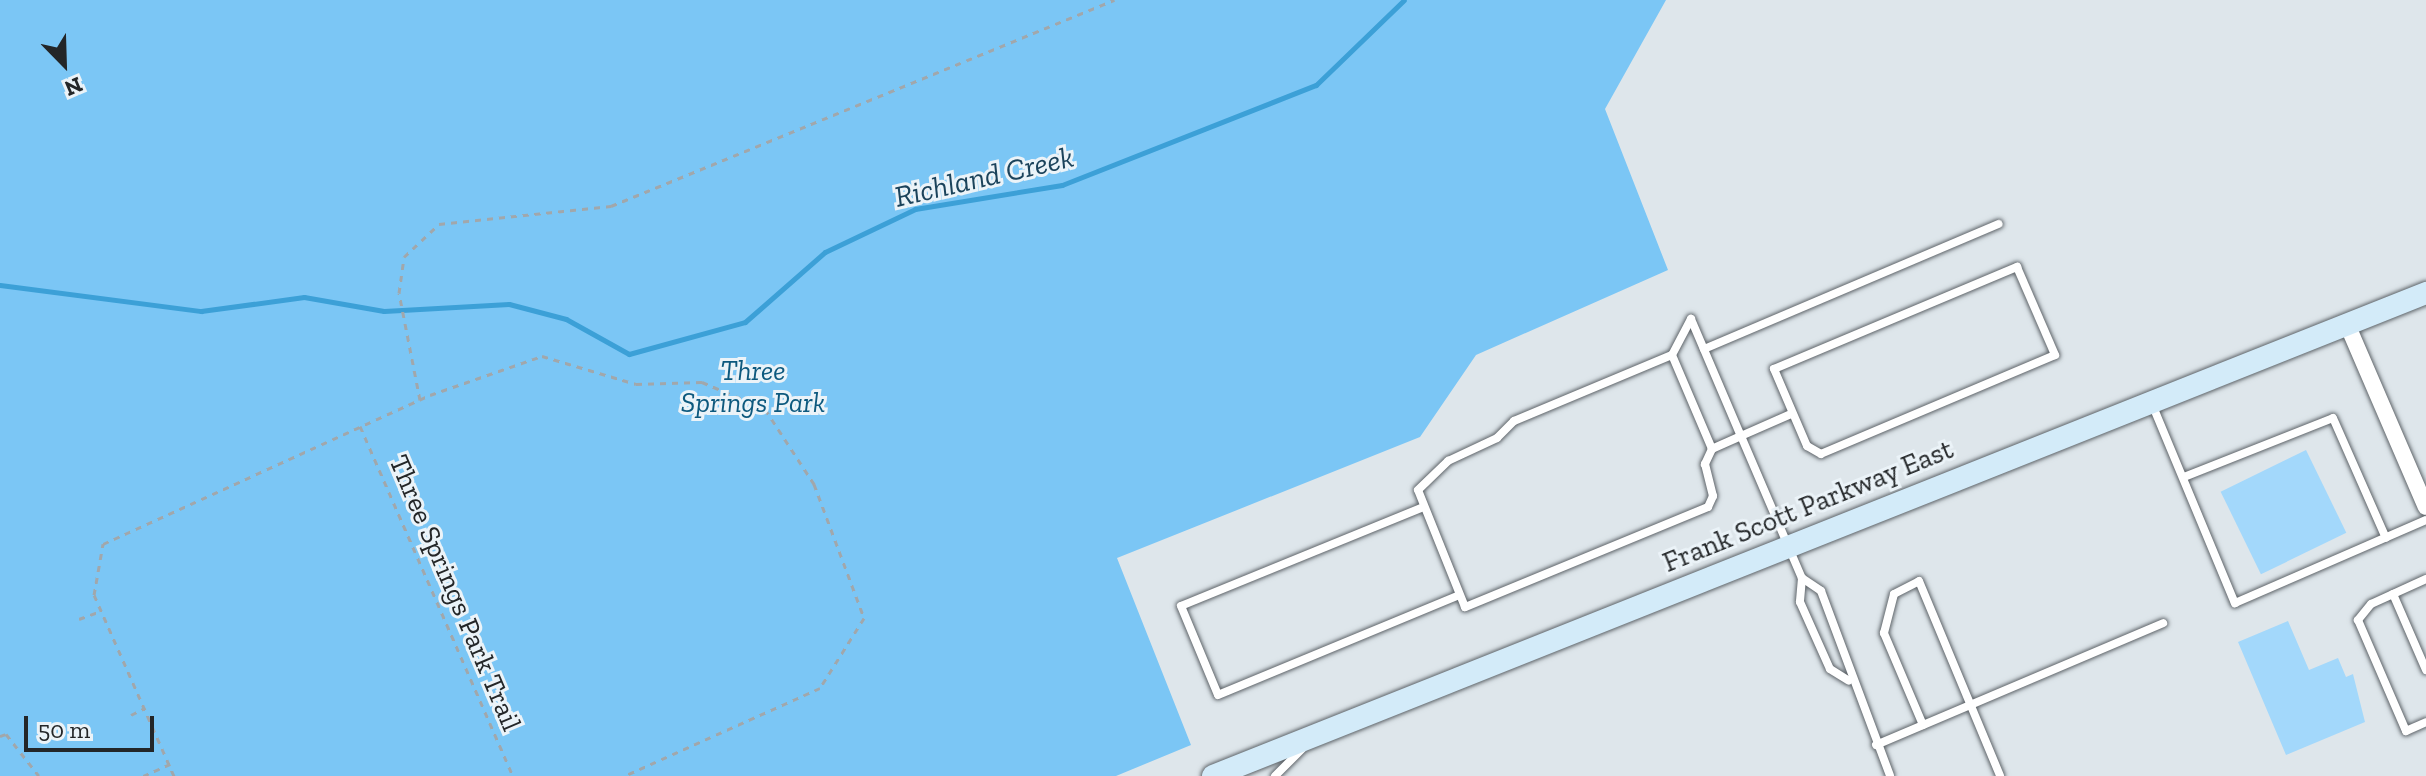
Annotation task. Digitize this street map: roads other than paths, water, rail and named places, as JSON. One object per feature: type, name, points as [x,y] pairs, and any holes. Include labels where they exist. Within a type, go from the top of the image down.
[{"type":"main road","name":"Frank Scott Parkway East","points":[[1213,776],[2426,293]]},
{"type":"street","points":[[2347,324],[2426,507]]},
{"type":"lane","points":[[1704,349],[1999,224]]},
{"type":"lane","points":[[2017,267],[2055,355],[1821,454],[1807,446],[1791,414],[1774,369],[2017,267]]},
{"type":"lane","points":[[1791,414],[1741,436],[1712,449],[1705,464],[1713,496],[1708,507],[1465,607],[1421,508],[1418,490],[1448,461],[1497,438],[1514,421],[1672,355],[1691,319],[1741,436],[1789,547],[1802,578],[1800,602],[1830,669],[1849,681]]},
{"type":"lane","points":[[1672,355],[1712,449]]},
{"type":"lane","points":[[2151,402],[2235,603],[2426,520]]},
{"type":"lane","points":[[2184,477],[2333,418],[2386,538]]},
{"type":"lane","points":[[1421,508],[1181,606],[1218,695],[1459,595]]},
{"type":"lane","points":[[1802,578],[1821,591],[1851,660],[1849,681],[1890,776]]},
{"type":"lane","points":[[2426,579],[2371,604],[2358,620],[2406,731],[2426,722]]},
{"type":"lane","points":[[1923,725],[1884,633],[1894,594],[1919,581],[2000,776]]},
{"type":"lane","points":[[2393,594],[2426,670]]},
{"type":"lane","points":[[1876,745],[2163,623]]},
{"type":"lane","points":[[1275,776],[1317,734]]},
{"type":"waterway","name":"Richland Creek","points":[[0,285],[201,311],[304,297],[384,311],[509,304],[566,319],[629,354],[745,322],[825,252],[915,209],[1062,185],[1316,85],[1404,0]]},
{"type":"park label","name":"Three Springs Park","points":[[753,387]]}]
